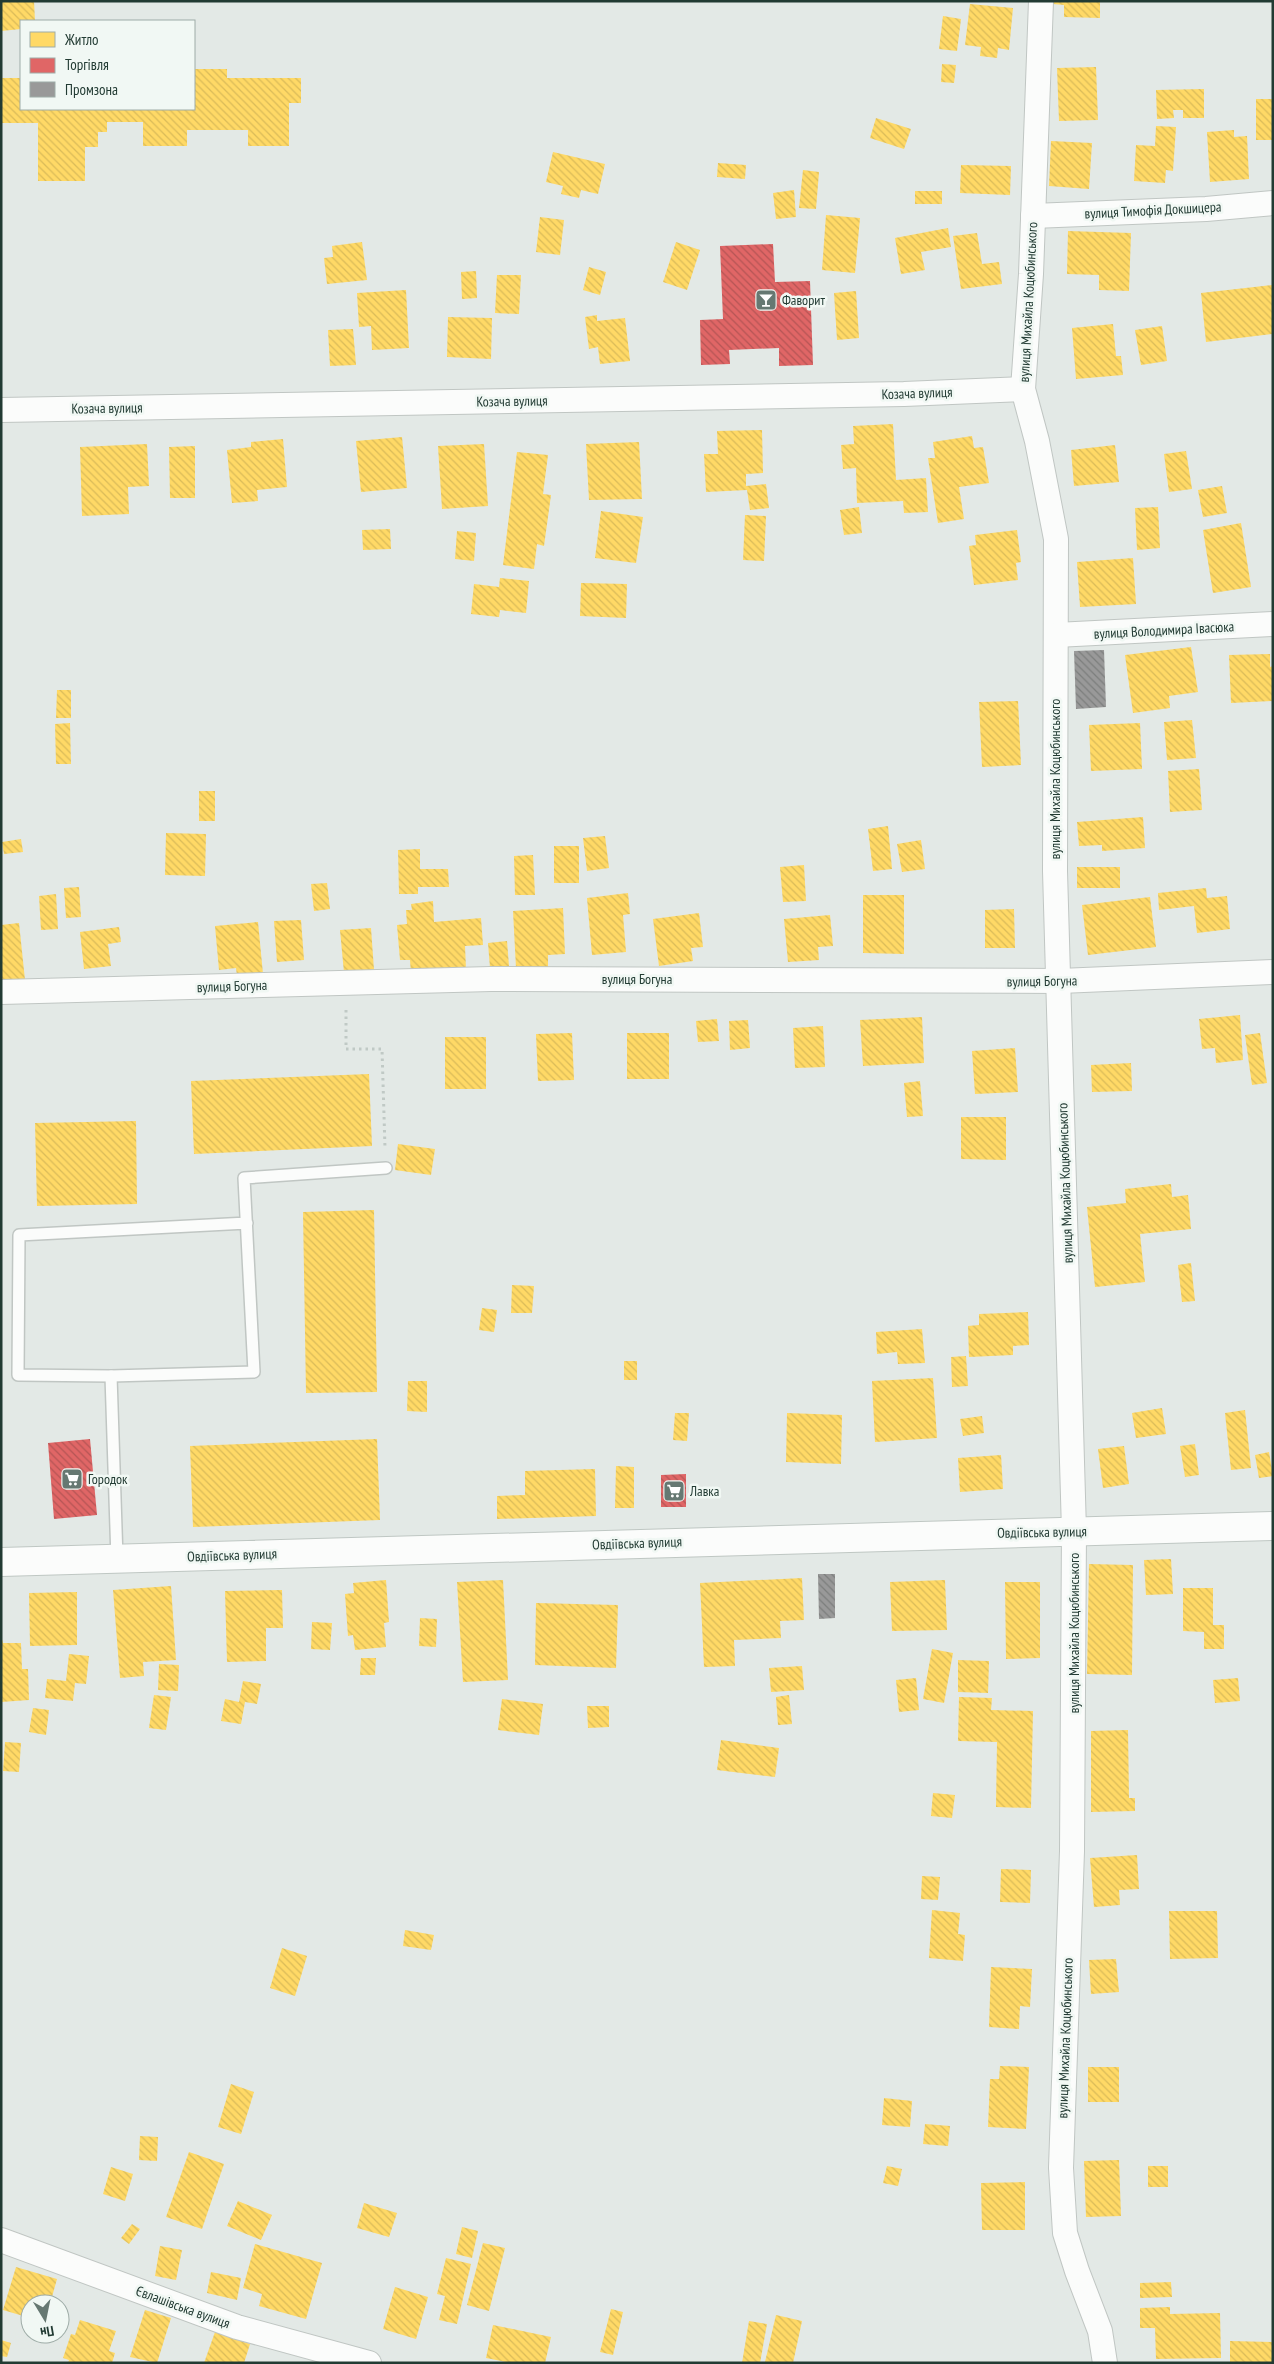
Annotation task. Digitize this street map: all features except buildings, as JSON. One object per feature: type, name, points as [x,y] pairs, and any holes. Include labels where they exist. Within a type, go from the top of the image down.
[{"type":"main road","name":"Овдіївська вулиця","points":[[1,1562],[1273,1526]]},
{"type":"street","name":"вулиця Михайла Коцюбинського","points":[[1041,1],[1033,216],[1023,389],[1037,441],[1056,539],[1055,871],[1060,981],[1074,1531],[1072,1850],[1060,2168],[1066,2233],[1076,2271],[1100,2331],[1105,2363]]},
{"type":"street","name":"вулиця Тимофія Докшицера","points":[[1033,216],[1206,209],[1273,203]]},
{"type":"street","name":"Козача вулиця","points":[[1,410],[894,394],[1023,389]]},
{"type":"street","name":"вулиця Володимира Івасюка","points":[[1056,635],[1273,624]]},
{"type":"street","name":"вулиця Богуна","points":[[1,992],[491,979],[1060,981],[1273,972]]},
{"type":"street","name":"Євлашівська вулиця","points":[[1,2240],[237,2327],[369,2363]]},
{"type":"lane","points":[[247,1223],[19,1235],[18,1375],[111,1376],[254,1372],[247,1223],[244,1178],[386,1168]]},
{"type":"lane","points":[[111,1376],[118,1559]]},
{"type":"path","points":[[346,983],[346,1049],[382,1049],[386,1168]]},
{"type":"place","name":"Фаворит","points":[[766,300]]},
{"type":"place","name":"Городок","points":[[72,1479]]},
{"type":"place","name":"Лавка","points":[[674,1491]]}]
